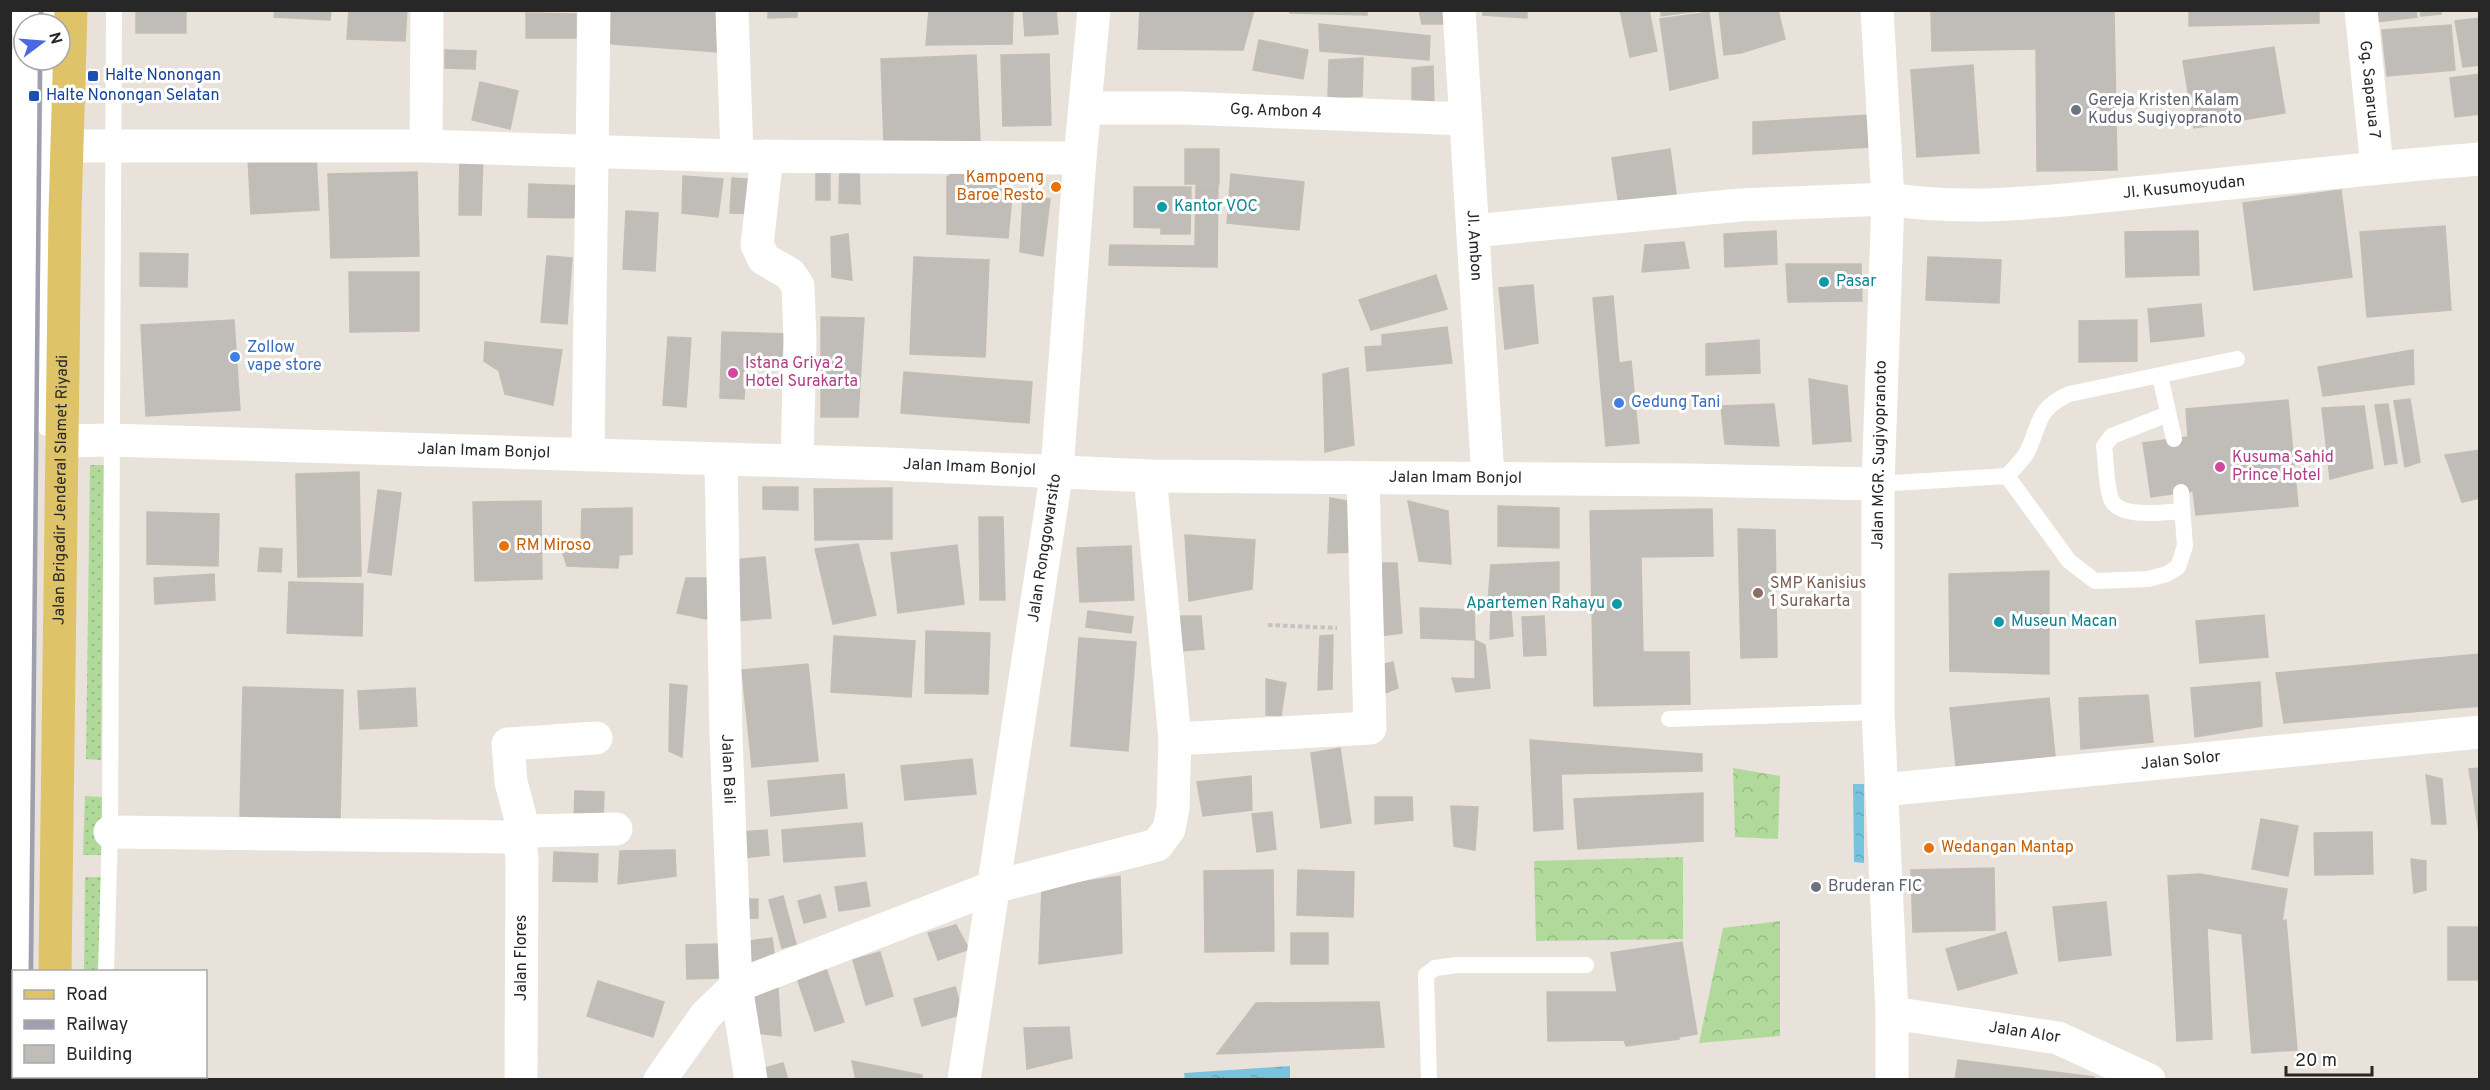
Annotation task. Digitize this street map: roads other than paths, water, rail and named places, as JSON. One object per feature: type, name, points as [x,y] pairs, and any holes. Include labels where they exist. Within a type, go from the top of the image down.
[{"type":"main road","name":"Jalan Brigadir Jenderal Slamet Riyadi","points":[[55,970],[34,573],[62,441],[36,213],[68,146],[71,10]]},
{"type":"street","points":[[426,146],[428,10]]},
{"type":"street","points":[[588,454],[594,10]]},
{"type":"street","points":[[732,10],[752,156],[758,245],[764,258],[790,274],[798,286],[800,339],[797,461]]},
{"type":"street","name":"Jalan Ronggowarsito","points":[[964,1080],[1056,470],[1094,10]]},
{"type":"street","name":"Jl. Ambon","points":[[1459,10],[1488,478]]},
{"type":"street","name":"Jalan MGR. Sugiyopranoto","points":[[1877,10],[1888,199],[1878,484],[1878,712],[1892,1013],[1892,1080]]},
{"type":"street","name":"Gg. Saparua 7","points":[[2361,10],[2378,167]]},
{"type":"street","points":[[16,970],[34,573],[36,213],[26,72]]},
{"type":"street","name":"Gg. Ambon 4","points":[[1086,108],[1196,108],[1467,140]]},
{"type":"street","points":[[68,146],[426,146],[752,156],[1080,158]]},
{"type":"street","name":"Jl. Kusumoyudan","points":[[1473,231],[1740,205],[1888,199],[1941,205],[1981,206],[2139,193],[2378,167],[2480,159]]},
{"type":"street","name":"Jalan Imam Bonjol","points":[[62,441],[111,440],[588,454],[1056,470],[1150,476],[1878,484]]},
{"type":"street","name":"Jalan Bali","points":[[721,459],[726,736],[736,986],[751,1080]]},
{"type":"street","points":[[660,1080],[706,1015],[736,986],[994,887],[1156,845],[1169,829],[1173,808],[1174,739],[1150,476]]},
{"type":"street","points":[[1174,739],[1370,728],[1364,479]]},
{"type":"street","name":"Jalan Solor","points":[[1882,790],[2480,732]]},
{"type":"street","name":"Jalan Flores","points":[[521,1080],[521,834],[511,782],[508,744],[596,738]]},
{"type":"street","points":[[110,832],[521,834],[616,829]]},
{"type":"street","name":"Jalan Alor","points":[[1892,1013],[2058,1038],[2149,1080]]},
{"type":"lane","points":[[106,970],[110,832],[114,10]]},
{"type":"lane","points":[[36,213],[50,72]]},
{"type":"lane","points":[[1878,484],[2007,476],[2025,454],[2042,413],[2055,400],[2069,394],[2237,359]]},
{"type":"lane","points":[[2160,376],[2174,439]]},
{"type":"lane","points":[[2168,414],[2112,436],[2108,440],[2104,446],[2111,499],[2118,508],[2133,513],[2182,511]]},
{"type":"lane","points":[[2007,476],[2069,561],[2096,581],[2148,579],[2167,574],[2178,567],[2185,546],[2181,492]]},
{"type":"lane","points":[[34,573],[40,970]]},
{"type":"lane","points":[[1669,719],[1878,712]]},
{"type":"lane","points":[[1429,1080],[1426,975],[1435,968],[1456,965],[1586,965]]},
{"type":"water","points":[[1853,784],[1864,784],[1864,863],[1854,862]]},
{"type":"water","points":[[1290,1066],[1290,1079],[1185,1079],[1184,1073]]},
{"type":"railway","points":[[31,970],[40,72]]},
{"type":"place","name":"Halte Nonongan","points":[[93,76]]},
{"type":"place","name":"Halte Nonongan Selatan","points":[[34,96]]},
{"type":"place","name":"Gereja Kristen Kalam Kudus Sugiyopranoto","points":[[2076,110]]},
{"type":"place","name":"Kampoeng Baroe Resto","points":[[1056,187]]},
{"type":"place","name":"Kantor VOC","points":[[1162,207]]},
{"type":"place","name":"Pasar","points":[[1824,282]]},
{"type":"place","name":"Zollow vape store","points":[[235,357]]},
{"type":"place","name":"Istana Griya 2 Hotel Surakarta","points":[[733,373]]},
{"type":"place","name":"Gedung Tani","points":[[1619,403]]},
{"type":"place","name":"Kusuma Sahid Prince Hotel","points":[[2220,467]]},
{"type":"place","name":"RM Miroso","points":[[504,546]]},
{"type":"place","name":"SMP Kanisius 1 Surakarta","points":[[1758,593]]},
{"type":"place","name":"Apartemen Rahayu","points":[[1617,604]]},
{"type":"place","name":"Museun Macan","points":[[1999,622]]},
{"type":"place","name":"Wedangan Mantap","points":[[1929,848]]},
{"type":"place","name":"Bruderan FIC","points":[[1816,887]]}]
